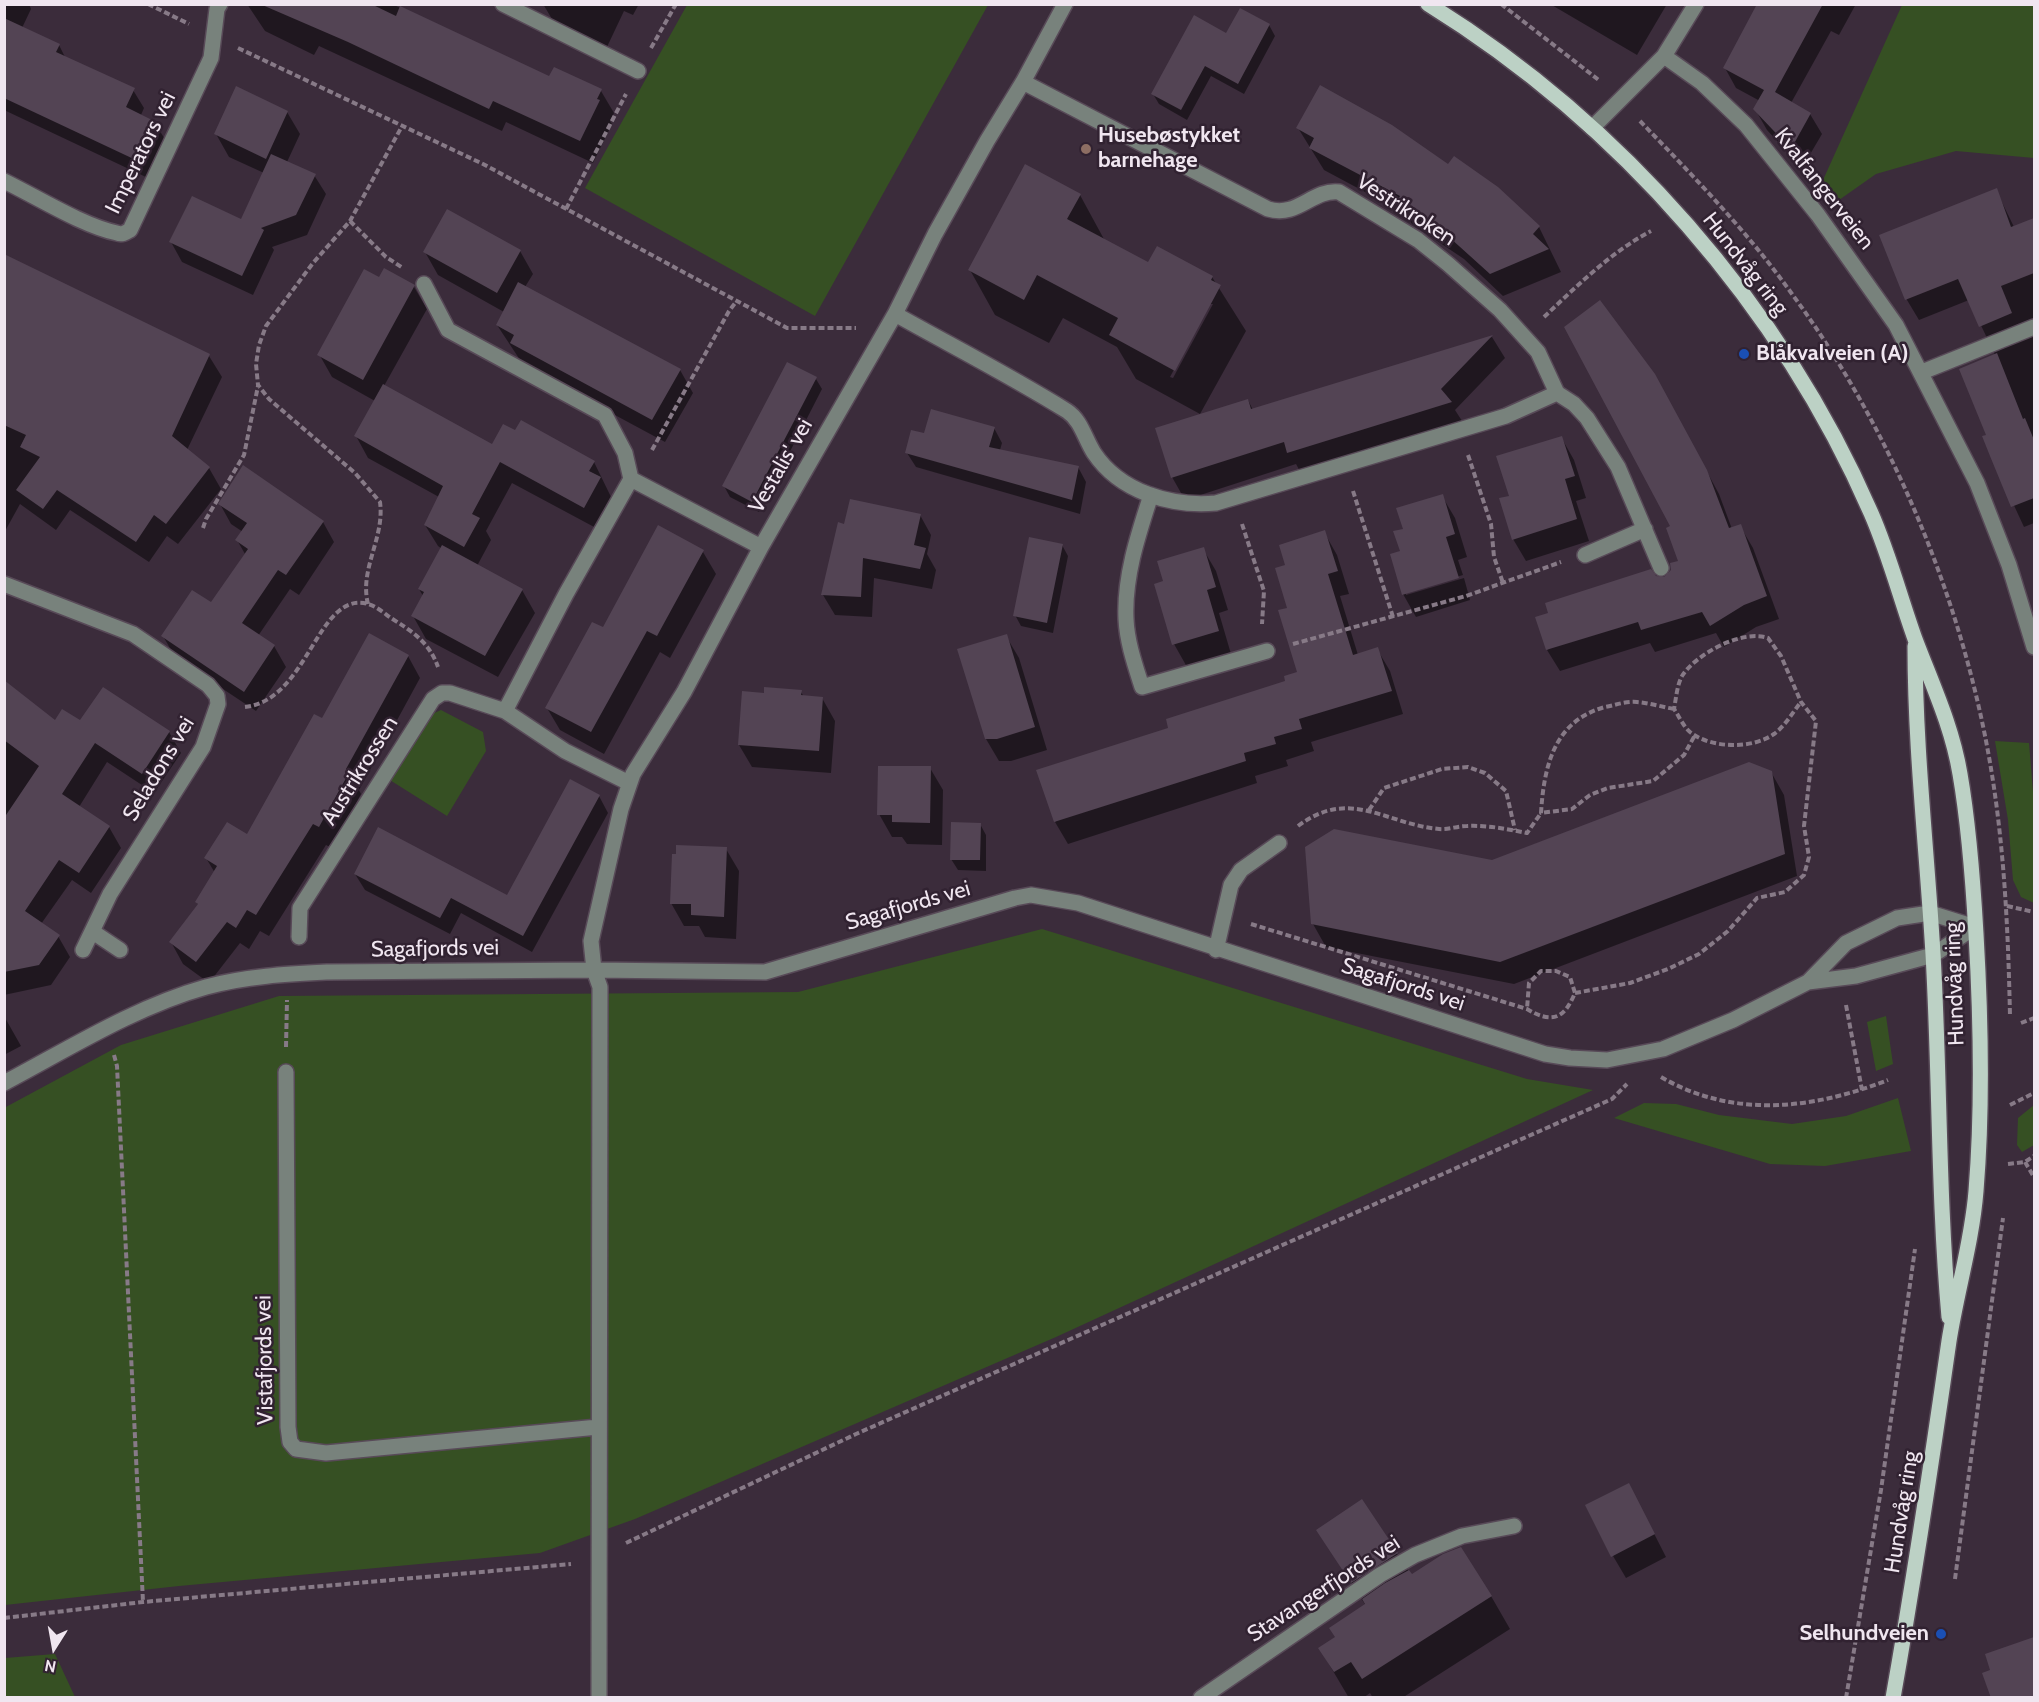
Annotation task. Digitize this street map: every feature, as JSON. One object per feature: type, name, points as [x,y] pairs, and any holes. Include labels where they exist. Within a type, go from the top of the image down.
[{"type":"main road","name":"Hundvåg ring","points":[[1428,4],[1539,83],[1592,128],[1643,178],[1698,238],[1784,351],[1831,432],[1872,515],[1915,637],[1945,711],[1960,774],[1975,927],[1981,1068],[1977,1186],[1973,1229],[1950,1334],[1928,1494],[1893,1698]]},
{"type":"main road","name":"Hundvåg ring","points":[[1915,637],[1915,719],[1933,955],[1941,1227],[1950,1334]]},
{"type":"street","points":[[213,35],[217,9],[220,4]]},
{"type":"street","points":[[503,4],[638,71]]},
{"type":"street","name":"Vestalis' vei","points":[[594,970],[591,940],[612,843],[629,783],[684,692],[761,547],[895,314],[987,141],[1023,82],[1065,4]]},
{"type":"street","points":[[1592,128],[1664,56],[1696,4]]},
{"type":"street","name":"Imperators vei","points":[[4,181],[92,224],[116,233],[130,230],[211,58],[213,35]]},
{"type":"street","name":"Kvalfangerveien","points":[[1664,56],[1702,83],[1753,134],[1867,281],[1922,372],[1981,493],[2009,565],[2034,646]]},
{"type":"street","name":"Vestrikroken","points":[[1023,82],[1268,208],[1278,212],[1289,210],[1330,191],[1339,192],[1418,240],[1448,264],[1538,352],[1557,393],[1574,404],[1602,440],[1627,485],[1661,568]]},
{"type":"street","points":[[424,284],[448,330],[605,415],[625,453],[631,479],[566,594],[505,711]]},
{"type":"street","points":[[895,314],[1070,413],[1095,454],[1107,468],[1134,488],[1151,495],[1193,505],[1233,498],[1459,428],[1506,416],[1557,393]]},
{"type":"street","points":[[1922,372],[2034,327]]},
{"type":"street","points":[[631,479],[761,547]]},
{"type":"street","points":[[1151,495],[1133,556],[1126,600],[1130,644],[1142,687],[1267,651]]},
{"type":"street","points":[[1585,555],[1645,529]]},
{"type":"street","name":"Seladons vei","points":[[4,584],[132,634],[208,685],[217,696],[217,710],[203,747],[136,850],[110,894],[83,950]]},
{"type":"street","points":[[442,693],[450,693],[505,711],[565,751],[629,783]]},
{"type":"street","name":"Austrikrossen","points":[[299,937],[300,908],[407,737],[434,699],[442,693]]},
{"type":"street","points":[[1216,950],[1231,885],[1241,870],[1279,843]]},
{"type":"street","name":"Sagafjords vei","points":[[4,1083],[128,1017],[216,985],[288,974],[594,970],[765,972],[957,914],[1031,895],[1078,903],[1216,950],[1545,1054],[1586,1060],[1624,1058],[1663,1049],[1733,1020],[1808,982],[1846,943],[1864,932],[1897,918],[1930,913],[1975,927]]},
{"type":"street","name":"Sagafjords vei","points":[[1808,982],[1856,976],[1933,955],[1975,927]]},
{"type":"street","points":[[93,932],[120,950]]},
{"type":"street","points":[[594,970],[600,987],[597,1427],[599,1698]]},
{"type":"street","name":"Vistafjords vei","points":[[286,1072],[290,1443],[305,1453],[326,1453],[597,1427]]},
{"type":"street","name":"Stavangerfjords vei","points":[[1202,1698],[1380,1575],[1415,1555],[1462,1536],[1514,1526]]},
{"type":"path","points":[[148,4],[401,128],[483,165],[786,327],[884,330]]},
{"type":"path","points":[[566,209],[638,71],[676,4]]},
{"type":"path","points":[[1501,4],[1600,81]]},
{"type":"path","points":[[203,528],[244,455],[258,385],[256,364],[259,345],[266,326],[313,262],[350,221],[401,128]]},
{"type":"path","points":[[350,221],[386,257],[424,284]]},
{"type":"path","points":[[1524,336],[1610,258],[1631,242],[1651,231]]},
{"type":"path","points":[[631,479],[648,458],[729,310],[736,302]]},
{"type":"path","points":[[258,385],[269,399],[355,473],[380,502],[379,531],[364,588],[368,604]]},
{"type":"path","points":[[1459,428],[1491,524],[1494,557],[1503,583]]},
{"type":"path","points":[[1344,464],[1393,616]]},
{"type":"path","points":[[1233,498],[1264,591],[1262,624],[1267,651],[1503,583],[1585,555]]},
{"type":"path","points":[[217,710],[266,702],[280,692],[297,671],[330,617],[343,607],[368,604],[419,636],[432,651],[440,672],[442,693]]},
{"type":"path","points":[[1575,993],[1630,983],[1668,969],[1698,954],[1728,931],[1757,898],[1785,892],[1804,875],[1809,857],[1804,826],[1816,721],[1802,702],[1781,657],[1768,638],[1748,634],[1731,639],[1688,670],[1681,677],[1674,709]]},
{"type":"path","points":[[1279,843],[1300,824],[1323,810],[1348,807],[1370,810],[1427,828],[1443,830],[1468,826],[1529,832],[1541,813],[1546,773],[1553,751],[1562,735],[1580,716],[1624,703],[1638,702],[1674,709],[1688,730],[1695,735],[1736,747],[1760,743],[1776,732],[1802,702]]},
{"type":"path","points":[[1541,813],[1572,809],[1590,795],[1608,788],[1639,785],[1653,781],[1684,755],[1695,735]]},
{"type":"path","points":[[1370,810],[1384,788],[1442,770],[1468,767],[1485,773],[1506,791],[1510,799],[1515,830]]},
{"type":"path","points":[[2007,906],[2034,912]]},
{"type":"path","points":[[1224,916],[1527,1009],[1538,1016],[1558,1017],[1565,1012],[1575,993],[1570,977],[1556,970],[1541,971],[1529,983],[1527,1009]]},
{"type":"path","points":[[286,1072],[288,974]]},
{"type":"path","points":[[1845,1003],[1862,1090]]},
{"type":"path","points":[[2020,1023],[2034,1018]]},
{"type":"path","points":[[112,1046],[117,1066],[143,1602]]},
{"type":"path","points":[[1656,1075],[1681,1089],[1701,1096],[1748,1105],[1795,1105],[1862,1090],[1888,1080]]},
{"type":"path","points":[[4,1618],[143,1602],[568,1565],[599,1555],[856,1434],[1612,1099],[1630,1079]]},
{"type":"path","points":[[2010,1105],[2034,1093]]},
{"type":"path","points":[[2008,1164],[2025,1162],[2034,1156]]},
{"type":"path","points":[[2025,1162],[2034,1177]]},
{"type":"path","points":[[1846,1698],[1881,1490],[1916,1239]]},
{"type":"green space","points":[[687,5],[988,5],[815,316],[585,188]]},
{"type":"green space","points":[[1902,5],[2034,5],[2034,158],[1956,151],[1876,174],[1839,200],[1823,180]]},
{"type":"green space","points":[[441,710],[483,732],[486,751],[447,816],[385,777],[423,718]]},
{"type":"green space","points":[[1995,741],[2029,743],[2034,804],[2034,903],[2021,897],[2013,880],[2008,820]]},
{"type":"green space","points":[[1042,929],[1527,1079],[1593,1090],[1056,1337],[635,1519],[540,1553],[179,1586],[5,1605],[4,1108],[121,1045],[279,996],[798,992]]},
{"type":"green space","points":[[1886,1016],[1893,1064],[1876,1071],[1867,1022]]},
{"type":"green space","points":[[1898,1098],[1911,1151],[1825,1166],[1770,1164],[1614,1118],[1644,1103],[1676,1104],[1719,1115],[1792,1124],[1846,1116]]},
{"type":"green space","points":[[2034,1105],[2034,1145],[2022,1152],[2017,1145],[2018,1118]]},
{"type":"green space","points":[[55,1654],[75,1697],[5,1697],[5,1658]]},
{"type":"building","points":[[260,4],[371,4],[396,16],[400,6],[549,76],[554,67],[602,89],[597,99],[600,100],[580,141],[493,101],[489,109],[348,42]]},
{"type":"building","points":[[1757,4],[1823,4],[1775,92],[1811,113],[1791,149],[1753,109],[1764,90],[1723,68]]},
{"type":"building","points":[[1240,8],[1270,24],[1238,84],[1205,66],[1181,110],[1151,94],[1194,15],[1226,33]]},
{"type":"building","points":[[4,18],[60,44],[56,52],[135,88],[126,107],[156,122],[138,161],[4,98]]},
{"type":"building","points":[[1320,85],[1392,125],[1448,164],[1454,156],[1498,187],[1540,226],[1533,234],[1549,249],[1490,274],[1449,237],[1397,201],[1400,196],[1309,148],[1314,138],[1296,128]]},
{"type":"building","points":[[236,86],[288,111],[266,159],[214,134]]},
{"type":"building","points":[[271,154],[316,174],[296,215],[261,228],[264,230],[242,276],[169,242],[192,196],[241,219]]},
{"type":"building","points":[[1025,164],[1081,194],[1067,219],[1148,262],[1157,246],[1213,276],[1211,280],[1221,285],[1175,371],[1109,335],[1118,318],[1037,275],[1024,300],[968,270]]},
{"type":"building","points":[[1997,188],[2011,227],[2034,218],[2034,273],[2001,286],[2012,313],[1979,327],[1958,279],[1905,300],[1879,235]]},
{"type":"building","points":[[447,209],[521,250],[497,293],[423,252]]},
{"type":"building","points":[[4,254],[210,354],[172,436],[210,467],[166,524],[154,515],[136,542],[57,490],[43,509],[16,490],[40,457],[20,447],[26,435],[4,425]]},
{"type":"building","points":[[384,268],[415,285],[363,380],[317,355],[364,269],[379,277]]},
{"type":"building","points":[[518,282],[681,369],[652,420],[510,343],[514,335],[496,325]]},
{"type":"building","points":[[1600,300],[1655,374],[1707,470],[1729,528],[1741,524],[1767,596],[1744,605],[1710,626],[1702,612],[1641,630],[1638,622],[1546,650],[1535,617],[1548,613],[1545,603],[1651,569],[1656,576],[1664,577],[1671,570],[1670,563],[1678,561],[1666,528],[1670,526],[1564,327]]},
{"type":"building","points":[[1493,335],[1441,389],[1452,402],[1287,453],[1284,442],[1171,478],[1155,428],[1248,399],[1251,409]]},
{"type":"building","points":[[1997,353],[2023,419],[2025,418],[2034,440],[2034,498],[2011,507],[1982,436],[1986,435],[1959,369]]},
{"type":"building","points":[[787,362],[817,377],[752,502],[722,486]]},
{"type":"building","points":[[383,384],[492,444],[503,424],[515,430],[521,420],[595,461],[589,471],[601,477],[584,508],[500,462],[472,514],[480,518],[464,547],[424,525],[443,486],[354,436]]},
{"type":"building","points":[[931,409],[995,427],[989,447],[1079,466],[1072,500],[905,453],[911,430],[924,433]]},
{"type":"building","points":[[1562,436],[1575,476],[1565,479],[1577,519],[1512,540],[1499,498],[1509,496],[1496,456]]},
{"type":"building","points":[[243,465],[324,521],[286,575],[278,570],[242,623],[275,645],[244,692],[161,636],[192,590],[211,602],[248,549],[235,540],[247,523],[218,504]]},
{"type":"building","points":[[1443,494],[1455,534],[1446,537],[1459,578],[1402,595],[1390,554],[1400,551],[1393,531],[1403,529],[1396,508]]},
{"type":"building","points":[[850,499],[921,514],[914,545],[926,548],[920,569],[863,558],[861,597],[821,595],[838,522],[844,524]]},
{"type":"building","points":[[658,525],[704,550],[657,636],[647,631],[591,732],[545,708],[592,622],[603,627]]},
{"type":"building","points":[[1325,530],[1338,571],[1328,574],[1353,655],[1378,647],[1392,691],[1299,719],[1302,729],[1274,737],[1276,744],[1244,753],[1246,761],[1054,822],[1036,770],[1168,728],[1166,719],[1285,681],[1284,676],[1297,672],[1278,610],[1287,608],[1275,568],[1285,565],[1279,545]]},
{"type":"building","points":[[1029,537],[1063,544],[1047,623],[1013,616]]},
{"type":"building","points":[[442,545],[523,589],[485,656],[411,616],[424,592],[418,589]]},
{"type":"building","points":[[1204,547],[1216,587],[1207,590],[1219,631],[1172,645],[1154,584],[1163,581],[1157,561]]},
{"type":"building","points":[[369,633],[409,655],[346,769],[350,771],[319,827],[313,824],[256,915],[247,910],[236,928],[227,922],[196,962],[169,942],[198,904],[195,902],[217,866],[204,858],[227,822],[247,834],[314,714],[322,718]]},
{"type":"building","points":[[1007,634],[1035,727],[997,739],[985,739],[957,649]]},
{"type":"building","points":[[4,680],[55,720],[62,709],[80,720],[103,687],[170,731],[142,774],[95,743],[62,794],[110,826],[79,873],[59,860],[25,911],[60,935],[39,965],[4,972],[4,818],[39,766],[4,740]]},
{"type":"building","points":[[764,687],[802,690],[801,695],[823,697],[819,751],[738,745],[742,691],[764,693]]},
{"type":"building","points":[[1749,762],[1772,771],[1785,854],[1500,962],[1311,924],[1305,847],[1334,829],[1492,860]]},
{"type":"building","points":[[878,766],[931,766],[930,823],[892,822],[892,815],[877,815]]},
{"type":"building","points":[[570,779],[600,795],[523,936],[451,898],[440,918],[354,874],[378,827],[507,895]]},
{"type":"building","points":[[951,822],[981,823],[980,860],[950,860]]},
{"type":"building","points":[[676,845],[727,847],[724,917],[691,915],[691,904],[670,904],[672,854],[676,854]]},
{"type":"building","points":[[1629,1483],[1655,1534],[1611,1557],[1585,1505]]},
{"type":"building","points":[[1362,1499],[1398,1553],[1351,1583],[1316,1530]]},
{"type":"building","points":[[1461,1547],[1492,1596],[1362,1679],[1351,1662],[1334,1672],[1318,1648],[1335,1637],[1329,1628],[1365,1604],[1362,1599],[1385,1583],[1409,1570],[1412,1574],[1443,1554]]},
{"type":"building","points":[[2034,1637],[2034,1698],[1991,1698],[1982,1673],[1990,1670],[1985,1654]]},
{"type":"place","name":"Husebøstykket barnehage","points":[[1086,149]]},
{"type":"place","name":"Blåkvalveien (A)","points":[[1744,354]]},
{"type":"place","name":"Selhundveien","points":[[1941,1634]]}]
